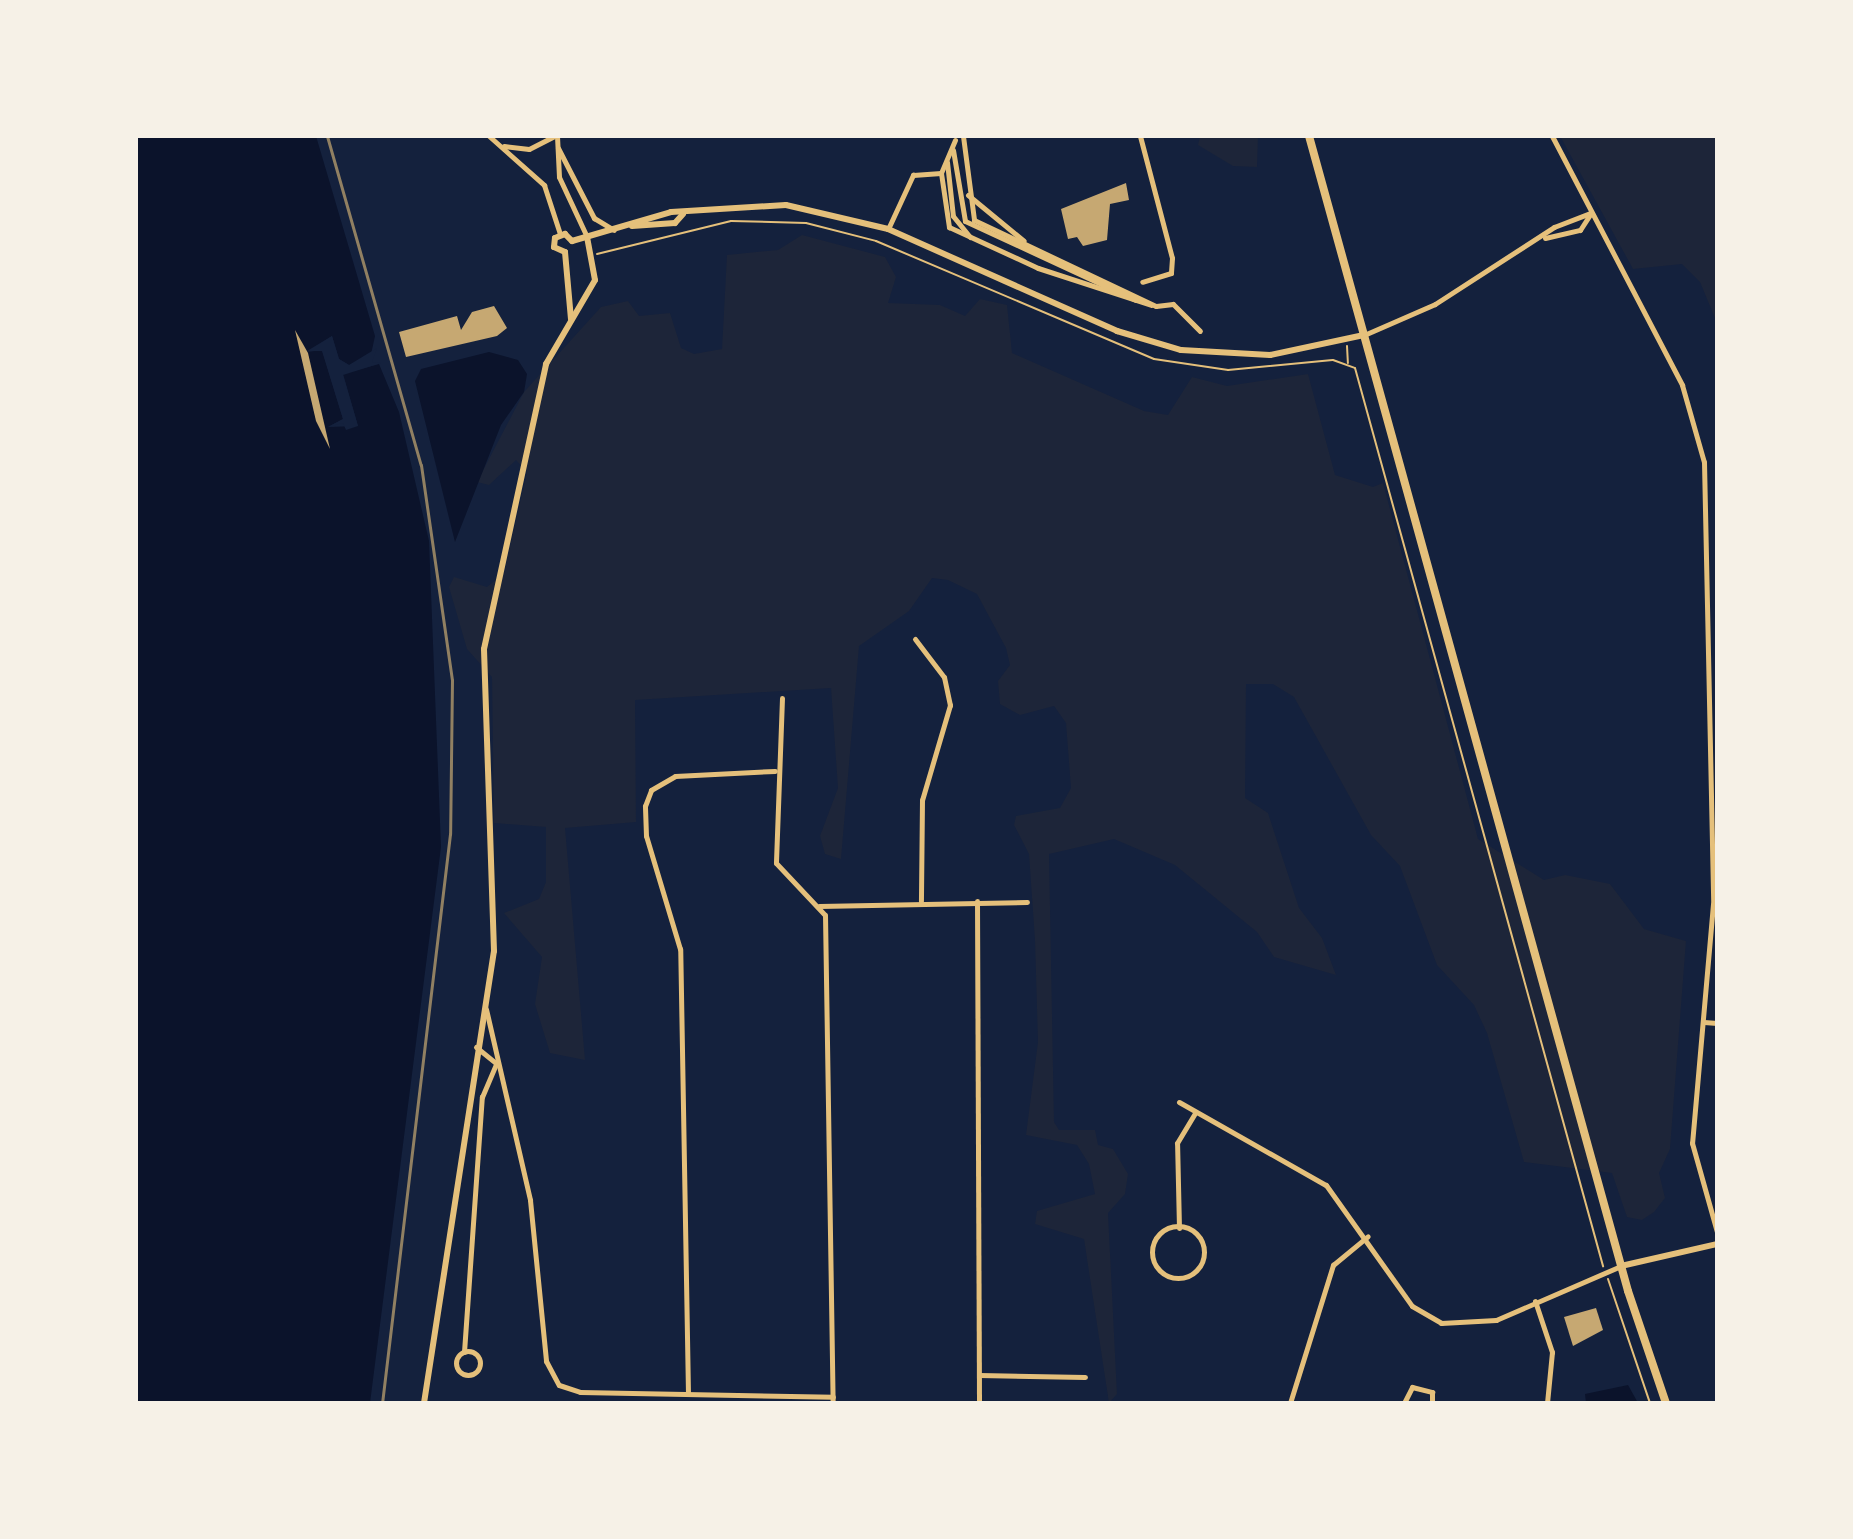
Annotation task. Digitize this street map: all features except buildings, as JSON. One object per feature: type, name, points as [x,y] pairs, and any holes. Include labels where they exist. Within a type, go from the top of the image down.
[{"type":"highway","points":[[1309,136],[1621,1266],[1666,1403]]},
{"type":"street","points":[[489,136],[544,185],[560,234],[572,241]]},
{"type":"street","points":[[424,1403],[496,920],[484,649],[546,364],[595,280],[587,237],[559,177],[556,136],[529,149],[500,145]]},
{"type":"street","points":[[963,136],[965,181],[974,220],[1156,306]]},
{"type":"street","points":[[1140,136],[1172,258],[1171,273],[1142,282]]},
{"type":"street","points":[[1552,136],[1682,385],[1700,441],[1715,795],[1704,1022],[1692,1143],[1717,1232]]},
{"type":"street","points":[[956,138],[941,173],[949,227],[981,244],[1156,306],[1180,307],[1200,331]]},
{"type":"street","points":[[956,138],[965,221],[1156,306]]},
{"type":"street","points":[[558,148],[594,218],[615,230]]},
{"type":"street","points":[[947,156],[953,216],[981,244]]},
{"type":"street","points":[[888,229],[913,175],[941,173]]},
{"type":"street","points":[[965,181],[975,208],[1042,252]]},
{"type":"street","points":[[571,322],[565,252],[572,241],[683,214],[786,205],[888,229],[1159,345],[1237,356],[1346,341],[1364,335],[1435,304],[1591,213]]},
{"type":"street","points":[[1544,238],[1580,230],[1591,213]]},
{"type":"street","points":[[632,226],[675,223],[683,214]]},
{"type":"street","points":[[560,234],[553,245],[565,252]]},
{"type":"street","points":[[915,639],[944,677],[950,705],[922,800],[921,901]]},
{"type":"street","points":[[485,1005],[496,1063],[525,1168],[546,1361],[559,1385],[833,1400],[819,906],[776,863],[775,771],[782,698]]},
{"type":"street","points":[[688,1394],[680,949],[646,836],[645,806],[651,790],[675,776],[775,771]]},
{"type":"street","points":[[819,906],[921,901],[1027,902]]},
{"type":"street","points":[[977,901],[979,1403]]},
{"type":"street","points":[[1704,1022],[1717,1023]]},
{"type":"street","points":[[476,1047],[496,1063]]},
{"type":"street","points":[[464,1352],[479,1361],[471,1374],[456,1367],[464,1352],[482,1097],[496,1063]]},
{"type":"street","points":[[1179,1102],[1316,1177],[1368,1236],[1412,1306],[1441,1323],[1474,1326],[1621,1266],[1717,1244]]},
{"type":"street","points":[[1179,1228],[1177,1143],[1195,1113]]},
{"type":"street","points":[[1179,1228],[1202,1238],[1193,1277],[1155,1270],[1155,1234],[1179,1228]]},
{"type":"street","points":[[1290,1403],[1333,1265],[1368,1236]]},
{"type":"street","points":[[1535,1301],[1552,1352],[1547,1403]]},
{"type":"street","points":[[979,1375],[1085,1377]]},
{"type":"street","points":[[1404,1403],[1412,1387],[1432,1392],[1432,1403]]},
{"type":"path","points":[[605,252],[731,221],[806,223],[884,245],[1154,359],[1228,370],[1348,363]]},
{"type":"path","points":[[1346,341],[1348,363],[1362,381],[1440,654],[1602,1262]]},
{"type":"path","points":[[1606,1274],[1650,1403]]},
{"type":"shaded area","points":[[136,136],[316,136],[375,336],[370,359],[349,365],[339,359],[332,336],[307,352],[322,350],[343,419],[328,427],[358,426],[343,374],[379,364],[399,412],[429,541],[441,847],[370,1403],[136,1403]]},
{"type":"shaded area","points":[[1200,136],[1258,136],[1257,167],[1233,166],[1198,145]]},
{"type":"shaded area","points":[[1560,136],[1717,136],[1717,323],[1700,282],[1682,264],[1633,269]]},
{"type":"shaded area","points":[[802,235],[885,257],[896,277],[888,303],[940,305],[965,316],[980,299],[1007,305],[1012,353],[1144,411],[1168,415],[1192,377],[1227,386],[1308,374],[1335,475],[1373,487],[1383,483],[1478,839],[1544,880],[1565,875],[1610,884],[1644,929],[1686,941],[1670,1149],[1659,1173],[1665,1198],[1654,1212],[1642,1220],[1627,1217],[1612,1173],[1524,1162],[1487,1033],[1474,1005],[1437,965],[1400,866],[1371,835],[1294,697],[1273,684],[1246,684],[1245,798],[1268,813],[1299,908],[1322,938],[1336,975],[1274,957],[1257,932],[1175,865],[1114,839],[1049,854],[1054,1122],[1059,1130],[1095,1130],[1098,1145],[1113,1149],[1128,1174],[1125,1194],[1108,1213],[1117,1394],[1109,1403],[1084,1239],[1035,1224],[1037,1211],[1095,1194],[1089,1164],[1077,1145],[1026,1135],[1038,1042],[1035,940],[1029,854],[1014,825],[1016,816],[1060,808],[1071,788],[1066,723],[1054,706],[1020,715],[1000,704],[998,681],[1010,665],[1006,648],[977,594],[948,580],[932,578],[909,611],[859,646],[841,859],[825,854],[820,836],[838,788],[831,688],[635,700],[636,822],[565,828],[585,1060],[550,1053],[535,1004],[542,957],[504,913],[539,899],[546,882],[546,827],[494,823],[492,677],[467,649],[449,587],[454,577],[487,587],[504,573],[527,472],[516,460],[489,485],[477,482],[524,392],[601,307],[628,301],[639,316],[670,313],[681,348],[694,354],[722,349],[727,255],[778,250]]},
{"type":"shaded area","points":[[489,352],[518,360],[527,374],[524,392],[501,425],[455,542],[415,381],[421,369]]},
{"type":"shaded area","points":[[1628,1385],[1638,1403],[1586,1403],[1585,1394]]},
{"type":"pier","points":[[332,336],[339,359],[349,365],[377,348],[372,362],[381,363],[343,375],[358,426],[346,430],[343,423],[328,427],[343,419],[322,351],[307,351]]},
{"type":"railway","points":[[327,136],[421,465],[452,680],[450,834],[382,1403]]}]
